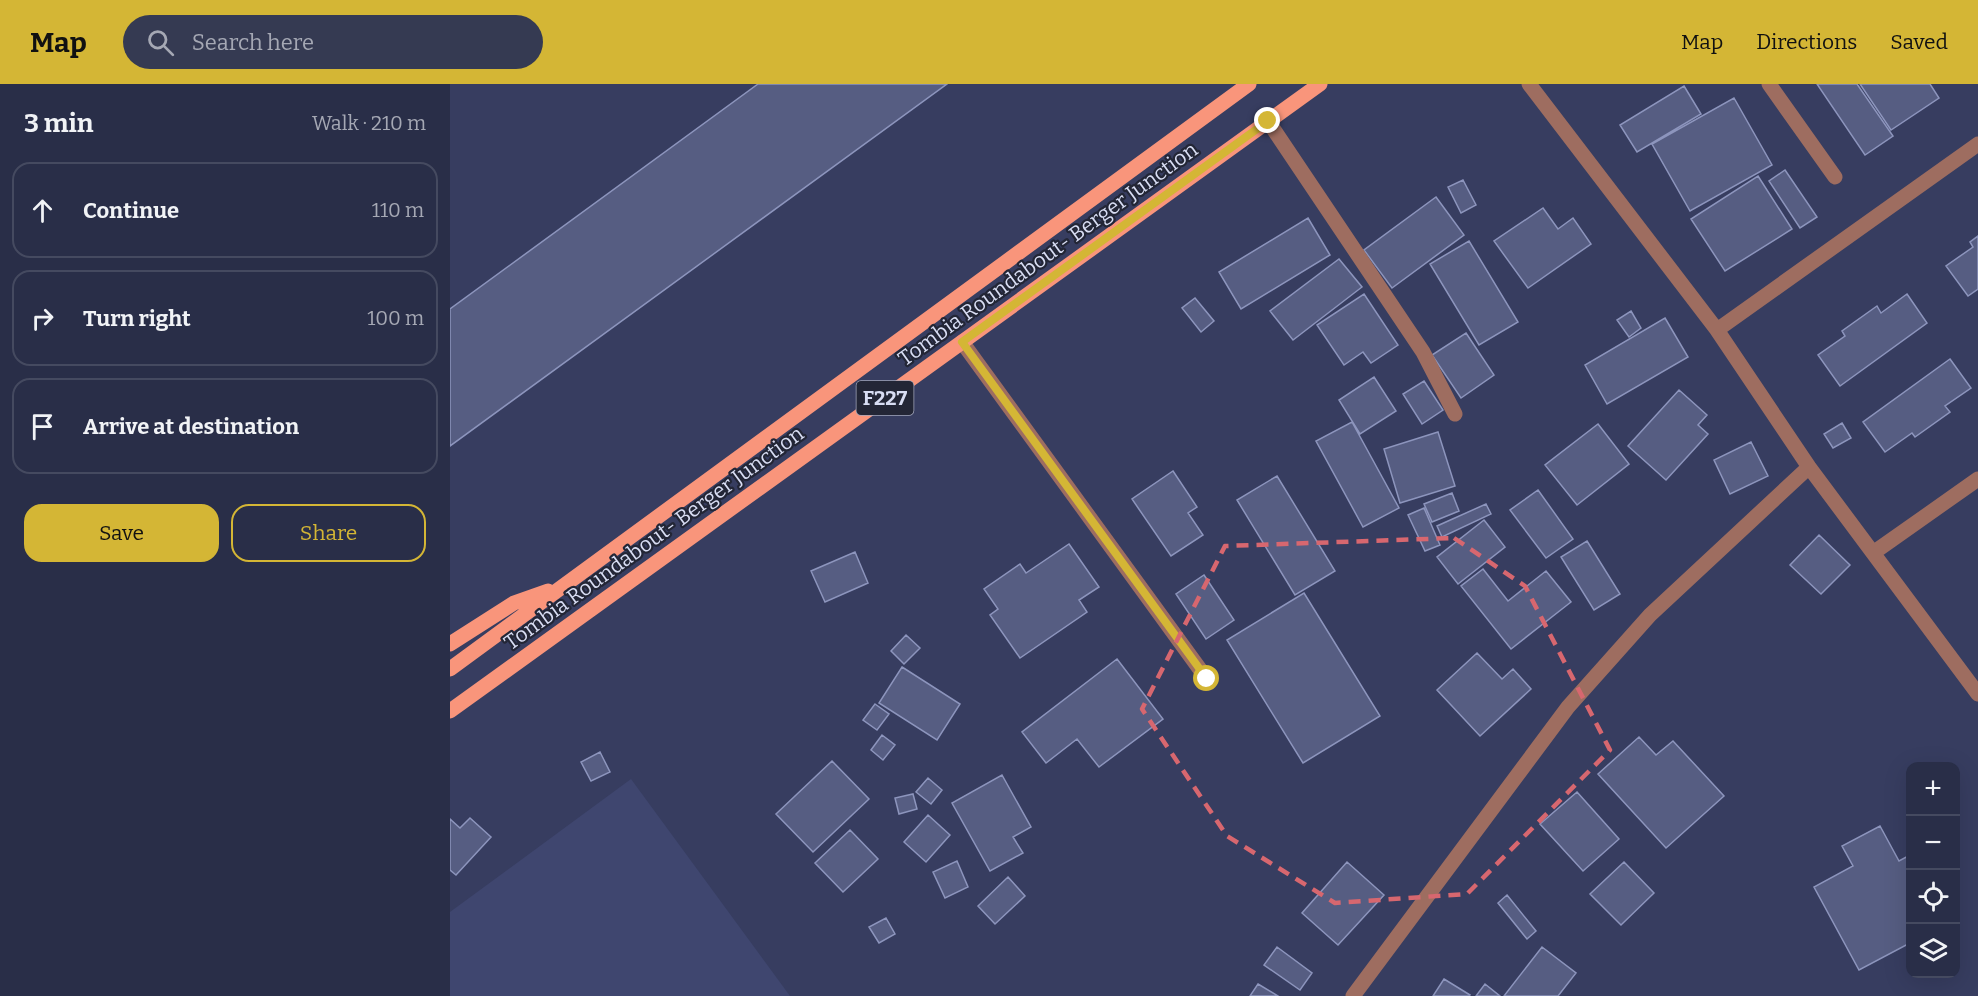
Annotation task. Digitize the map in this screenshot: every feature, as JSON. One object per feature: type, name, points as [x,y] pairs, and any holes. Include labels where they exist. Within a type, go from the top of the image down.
[{"type":"main road","name":"Tombia Roundabout- Berger Junction","points":[[450,669],[1249,84]]},
{"type":"main road","name":"Tombia Roundabout- Berger Junction","points":[[450,711],[1320,84]]},
{"type":"main road","points":[[450,644],[514,603],[565,585]]},
{"type":"street","points":[[1529,84],[1717,330],[1809,467],[1978,694]]},
{"type":"street","points":[[1769,84],[1835,177]]},
{"type":"street","points":[[1268,121],[1423,352],[1455,414]]},
{"type":"street","points":[[1717,330],[1978,144]]},
{"type":"street","points":[[962,342],[1207,679]]},
{"type":"street","points":[[1353,996],[1568,707],[1650,615],[1809,467]]},
{"type":"street","points":[[1874,553],[1978,479]]},
{"type":"highlighted area","points":[[1454,538],[1525,586],[1610,750],[1467,894],[1335,903],[1227,836],[1142,709],[1225,546]]},
{"type":"shaded area","points":[[631,779],[790,996],[450,996],[450,912]]},
{"type":"building","points":[[758,84],[947,84],[450,446],[450,309]]},
{"type":"building","points":[[1817,84],[1857,84],[1893,136],[1865,155]]},
{"type":"building","points":[[1860,84],[1930,84],[1939,98],[1891,130]]},
{"type":"building","points":[[1684,86],[1701,114],[1637,152],[1620,125]]},
{"type":"building","points":[[1734,98],[1772,165],[1690,211],[1652,144]]},
{"type":"building","points":[[1785,170],[1817,217],[1800,228],[1769,181]]},
{"type":"building","points":[[1758,176],[1792,229],[1725,271],[1691,219]]},
{"type":"building","points":[[1463,180],[1476,205],[1461,213],[1448,187]]},
{"type":"building","points":[[1436,197],[1464,235],[1392,288],[1364,250]]},
{"type":"building","points":[[1543,208],[1558,229],[1573,218],[1591,244],[1528,288],[1494,241]]},
{"type":"building","points":[[1308,218],[1330,255],[1241,309],[1219,272]]},
{"type":"building","points":[[1978,236],[1978,289],[1968,296],[1946,266],[1973,247],[1970,242]]},
{"type":"building","points":[[1469,241],[1518,322],[1479,345],[1430,264]]},
{"type":"building","points":[[1339,259],[1362,287],[1293,340],[1270,311]]},
{"type":"building","points":[[1364,294],[1398,345],[1371,363],[1363,352],[1344,365],[1317,325]]},
{"type":"building","points":[[1907,294],[1927,323],[1840,386],[1818,355],[1845,336],[1842,331],[1877,306],[1881,313]]},
{"type":"building","points":[[1195,298],[1214,321],[1201,332],[1182,308]]},
{"type":"building","points":[[1631,311],[1641,328],[1629,337],[1617,320]]},
{"type":"building","points":[[1665,318],[1688,357],[1607,404],[1585,365]]},
{"type":"building","points":[[1466,333],[1494,375],[1461,398],[1432,355]]},
{"type":"building","points":[[1950,359],[1971,388],[1945,406],[1950,412],[1915,437],[1912,433],[1885,452],[1863,422]]},
{"type":"building","points":[[1374,377],[1396,411],[1360,434],[1339,400]]},
{"type":"building","points":[[1424,381],[1443,410],[1422,424],[1403,394]]},
{"type":"building","points":[[1679,390],[1707,415],[1698,425],[1708,434],[1666,480],[1628,446]]},
{"type":"building","points":[[1352,422],[1399,508],[1363,527],[1316,441]]},
{"type":"building","points":[[1842,423],[1851,438],[1833,448],[1824,434]]},
{"type":"building","points":[[1598,424],[1629,464],[1577,505],[1545,465]]},
{"type":"building","points":[[1438,432],[1455,486],[1400,503],[1384,449]]},
{"type":"building","points":[[1751,442],[1768,476],[1730,494],[1714,460]]},
{"type":"building","points":[[1173,471],[1197,507],[1188,513],[1203,535],[1171,556],[1132,499]]},
{"type":"building","points":[[1277,476],[1335,571],[1295,595],[1237,500]]},
{"type":"building","points":[[1538,490],[1573,539],[1546,558],[1510,510]]},
{"type":"building","points":[[1452,493],[1459,511],[1432,522],[1424,504]]},
{"type":"building","points":[[1486,504],[1491,514],[1442,537],[1437,526]]},
{"type":"building","points":[[1424,508],[1440,545],[1425,551],[1408,515]]},
{"type":"building","points":[[1484,520],[1505,547],[1458,584],[1437,557]]},
{"type":"building","points":[[1819,535],[1850,565],[1821,594],[1790,565]]},
{"type":"building","points":[[1587,541],[1620,594],[1594,610],[1561,557]]},
{"type":"building","points":[[1069,544],[1099,587],[1079,600],[1087,612],[1020,658],[990,615],[998,609],[984,589],[1020,564],[1026,573]]},
{"type":"building","points":[[855,552],[868,583],[825,602],[811,571]]},
{"type":"building","points":[[1483,569],[1508,601],[1546,571],[1571,602],[1511,649],[1461,586]]},
{"type":"building","points":[[1204,575],[1234,620],[1206,639],[1176,594]]},
{"type":"building","points":[[1304,593],[1380,716],[1303,763],[1227,640]]},
{"type":"building","points":[[906,635],[920,648],[904,664],[891,651]]},
{"type":"building","points":[[1477,653],[1502,679],[1513,669],[1531,689],[1480,736],[1437,690]]},
{"type":"building","points":[[1117,659],[1163,719],[1099,767],[1077,739],[1046,763],[1022,732]]},
{"type":"building","points":[[902,667],[960,704],[937,740],[879,703]]},
{"type":"building","points":[[875,704],[889,714],[877,730],[863,720]]},
{"type":"building","points":[[882,735],[895,745],[883,760],[871,750]]},
{"type":"building","points":[[1639,737],[1656,755],[1673,741],[1724,796],[1666,848],[1598,774]]},
{"type":"building","points":[[600,752],[610,772],[591,781],[581,762]]},
{"type":"building","points":[[832,761],[869,799],[813,852],[776,814]]},
{"type":"building","points":[[1002,775],[1031,827],[1013,837],[1023,853],[990,871],[952,803]]},
{"type":"building","points":[[928,778],[942,790],[931,804],[916,792]]},
{"type":"building","points":[[1577,792],[1619,839],[1583,871],[1540,824]]},
{"type":"building","points":[[913,794],[917,809],[899,814],[895,798]]},
{"type":"building","points":[[928,815],[950,835],[926,862],[904,842]]},
{"type":"building","points":[[470,818],[491,837],[456,875],[450,870],[450,819],[460,828]]},
{"type":"building","points":[[1880,826],[1899,861],[1906,857],[1906,945],[1859,970],[1814,887],[1853,866],[1842,846]]},
{"type":"building","points":[[850,830],[878,859],[843,892],[815,863]]},
{"type":"building","points":[[957,861],[968,887],[945,898],[933,872]]},
{"type":"building","points":[[1347,862],[1384,895],[1338,945],[1302,913]]},
{"type":"building","points":[[1624,862],[1654,893],[1621,925],[1590,894]]},
{"type":"building","points":[[1008,877],[1025,896],[995,924],[978,906]]},
{"type":"building","points":[[1507,895],[1536,931],[1527,939],[1498,903]]},
{"type":"building","points":[[886,918],[895,934],[879,943],[869,927]]},
{"type":"building","points":[[1277,947],[1312,973],[1300,990],[1264,965]]},
{"type":"building","points":[[1542,947],[1576,973],[1558,996],[1504,996]]},
{"type":"building","points":[[1444,979],[1470,995],[1433,996]]},
{"type":"building","points":[[1258,984],[1278,996],[1250,996]]},
{"type":"building","points":[[1485,984],[1500,996],[1476,996]]},
{"type":"route","points":[[1207,679],[962,342],[1268,121]]}]
